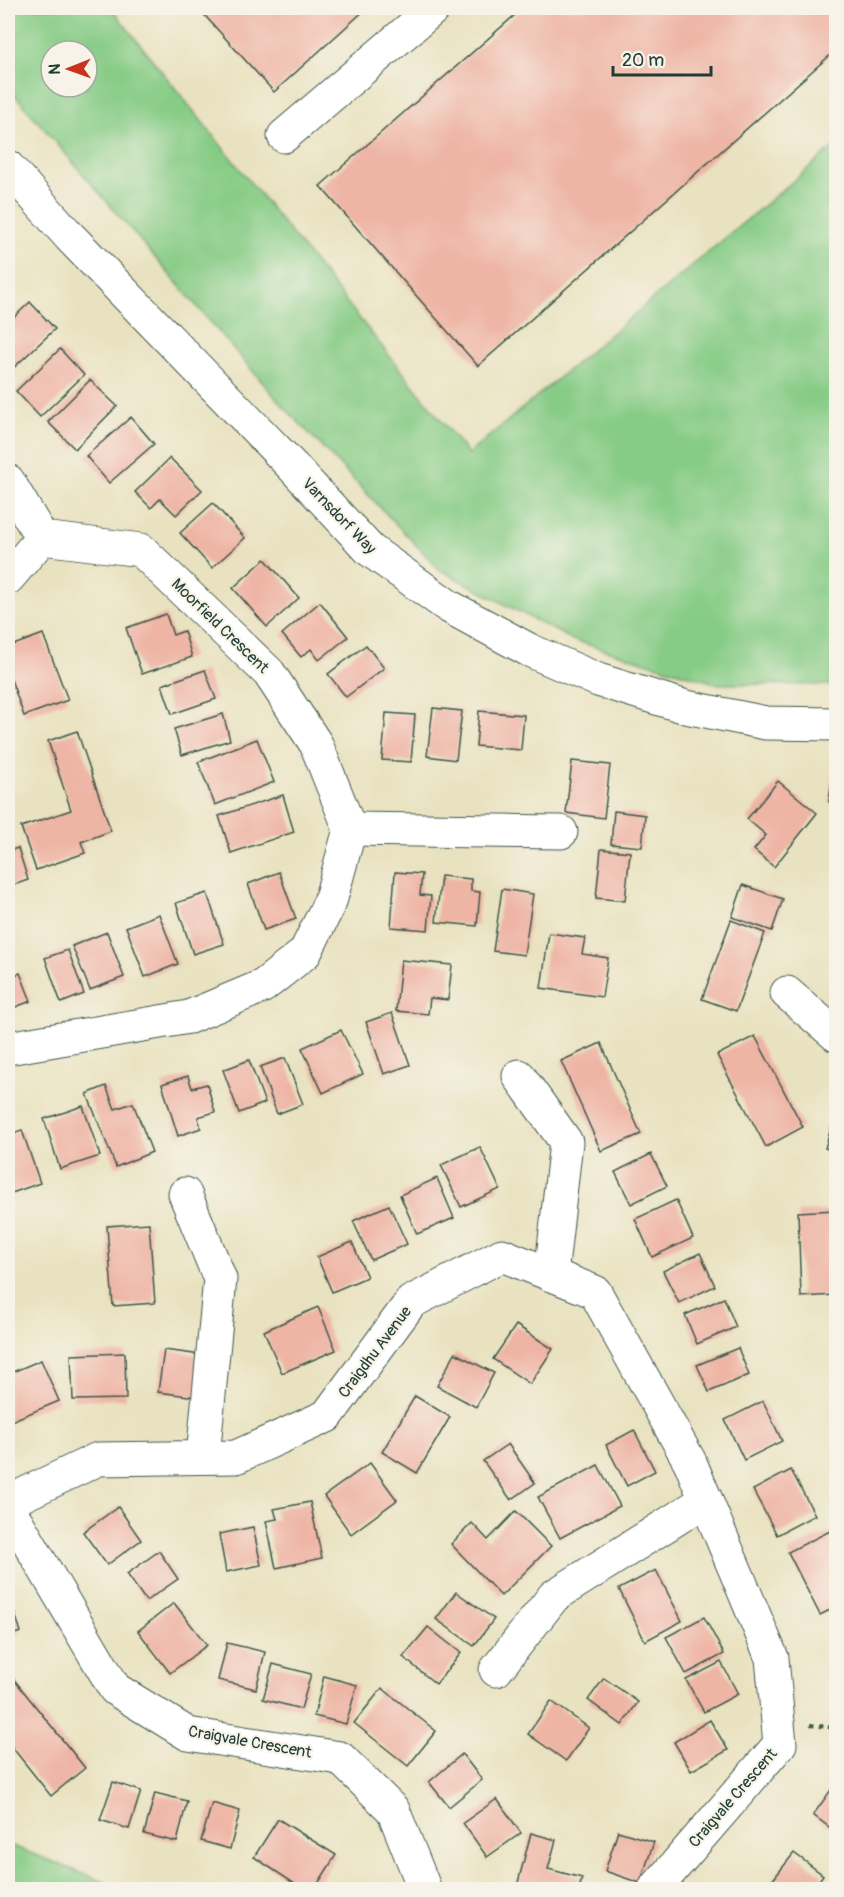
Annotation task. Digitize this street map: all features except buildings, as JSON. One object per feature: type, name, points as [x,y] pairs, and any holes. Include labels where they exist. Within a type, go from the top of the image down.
[{"type":"street","points":[[284,136],[434,8]]},
{"type":"street","name":"Varnsdorf Way","points":[[8,167],[70,237],[293,467],[370,550],[448,606],[529,650],[598,680],[686,707],[766,723],[837,724]]},
{"type":"street","points":[[8,481],[42,538],[8,578]]},
{"type":"street","name":"Moorfield Crescent","points":[[42,538],[141,550],[268,673],[316,744],[350,829]]},
{"type":"street","points":[[8,1048],[189,1017],[263,986],[305,953],[330,902],[350,829],[561,832]]},
{"type":"street","points":[[787,993],[837,1035]]},
{"type":"street","points":[[519,1076],[566,1142],[551,1275]]},
{"type":"street","points":[[185,1194],[220,1279],[203,1457]]},
{"type":"street","name":"Craigdhu Avenue","points":[[8,1502],[98,1459],[236,1457],[327,1416],[411,1302],[502,1255],[595,1292],[690,1462],[772,1658]]},
{"type":"street","points":[[496,1670],[554,1596],[706,1500]]},
{"type":"street","name":"Craigvale Crescent","points":[[8,1507],[116,1689],[188,1734],[340,1758],[393,1810],[425,1890]]},
{"type":"street","name":"Craigvale Crescent","points":[[654,1890],[780,1744],[772,1658]]},
{"type":"green space","points":[[8,8],[111,8],[468,454],[836,145],[836,685],[718,684],[573,640],[440,570],[282,405],[8,87]]},
{"type":"green space","points":[[8,1845],[15,1847],[122,1889],[8,1889]]}]
